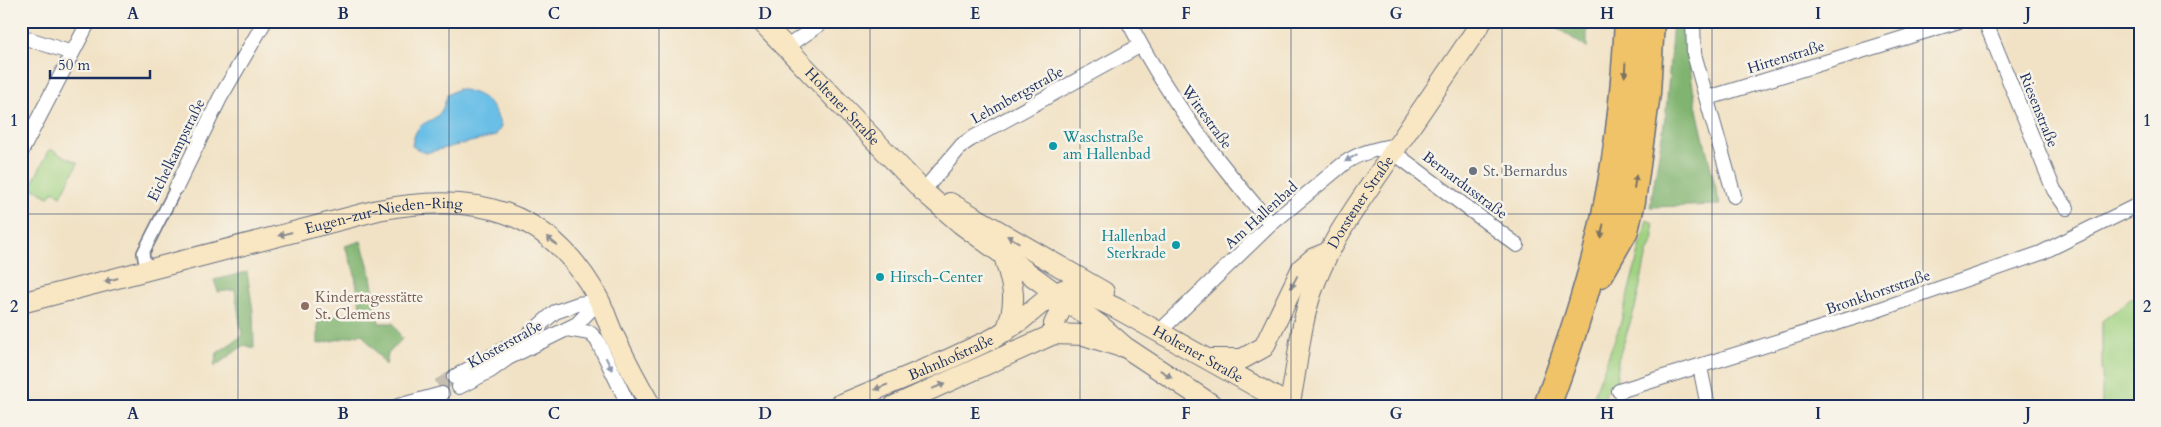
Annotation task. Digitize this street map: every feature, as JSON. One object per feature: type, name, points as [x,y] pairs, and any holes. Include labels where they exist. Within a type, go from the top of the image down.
[{"type":"highway","points":[[1547,406],[1583,303],[1600,237],[1615,159],[1624,86],[1628,21]]},
{"type":"highway","points":[[1583,303],[1625,230],[1632,201],[1647,93],[1651,21]]},
{"type":"main road","name":"Holtener Straße","points":[[761,21],[923,191],[961,224],[1061,295],[1125,347],[1214,406]]},
{"type":"main road","name":"Dorstener Straße","points":[[1289,406],[1296,377],[1301,328],[1314,285],[1330,252],[1396,148],[1482,21]]},
{"type":"main road","name":"Holtener Straße","points":[[923,191],[963,209],[1104,292],[1135,318]]},
{"type":"main road","name":"Eugen-zur-Nieden-Ring","points":[[21,303],[378,210],[425,202],[474,204],[517,218],[545,235],[567,255],[585,277],[599,301],[619,346],[650,406]]},
{"type":"main road","points":[[1209,359],[1242,359],[1264,348],[1302,268],[1314,258],[1330,252]]},
{"type":"main road","points":[[1004,256],[1014,292],[1012,315],[1006,331]]},
{"type":"main road","points":[[1054,334],[1054,324],[1061,295],[1055,263]]},
{"type":"main road","name":"Holtener Straße","points":[[1061,295],[1088,295],[1135,318],[1289,406]]},
{"type":"main road","name":"Bahnhofstraße","points":[[837,406],[947,360],[1006,331],[1061,295]]},
{"type":"main road","name":"Bahnhofstraße","points":[[894,406],[1054,334],[1084,335],[1125,347]]},
{"type":"street","points":[[21,152],[89,21]]},
{"type":"street","name":"Eichelkampstraße","points":[[146,270],[143,254],[220,98],[265,21]]},
{"type":"street","points":[[787,47],[824,21]]},
{"type":"street","name":"Wittestraße","points":[[1128,21],[1169,94],[1186,119],[1271,224]]},
{"type":"street","points":[[1693,21],[1694,54],[1708,98],[1734,196]]},
{"type":"street","name":"Hirtenstraße","points":[[1708,98],[1959,21]]},
{"type":"street","name":"Riesenstraße","points":[[1985,21],[2054,190],[2067,208]]},
{"type":"street","points":[[21,40],[29,39],[72,53]]},
{"type":"street","name":"Lehmbergstraße","points":[[923,191],[955,152],[971,139],[1141,45]]},
{"type":"street","name":"Am Hallenbad","points":[[1159,332],[1271,224],[1353,156],[1396,148]]},
{"type":"street","name":"Bernardusstraße","points":[[1396,148],[1517,245]]},
{"type":"street","name":"Bronkhorststraße","points":[[1620,391],[1872,312],[2041,253],[2140,204]]},
{"type":"street","name":"Klosterstraße","points":[[599,301],[573,330],[508,358],[490,371],[456,382],[526,338],[555,312],[578,304],[599,301]]},
{"type":"street","points":[[573,330],[590,333],[597,340],[629,406]]},
{"type":"street","points":[[1700,367],[1708,406]]},
{"type":"street","points":[[400,405],[440,390]]},
{"type":"green space","points":[[1556,21],[1587,21],[1587,48],[1553,25]]},
{"type":"green space","points":[[1673,21],[1688,21],[1690,67],[1698,114],[1720,205],[1650,207],[1666,112]]},
{"type":"green space","points":[[50,149],[78,163],[61,196],[53,191],[49,197],[30,187]]},
{"type":"green space","points":[[1647,220],[1653,223],[1654,238],[1647,253],[1635,308],[1618,360],[1617,382],[1606,391],[1605,406],[1590,406],[1620,325]]},
{"type":"green space","points":[[361,241],[370,271],[379,323],[393,323],[402,339],[388,354],[386,365],[362,334],[318,344],[318,320],[361,310],[354,271],[345,246]]},
{"type":"green space","points":[[247,272],[253,311],[254,348],[244,345],[214,367],[217,353],[242,336],[235,290],[218,292],[214,280]]},
{"type":"green space","points":[[2140,292],[2140,406],[2102,406],[2102,321]]},
{"type":"water","points":[[458,89],[481,96],[491,105],[501,127],[495,136],[425,153],[412,146],[417,130],[438,115],[443,108],[447,95]]},
{"type":"tunnel","points":[[438,386],[454,377]]},
{"type":"place","name":"Waschstraße am Hallenbad","points":[[1053,146]]},
{"type":"place","name":"St. Bernardus","points":[[1473,171]]},
{"type":"place","name":"Hallenbad Sterkrade","points":[[1176,245]]},
{"type":"place","name":"Hirsch-Center","points":[[880,277]]},
{"type":"place","name":"Kindertagesstätte St. Clemens","points":[[305,306]]}]
